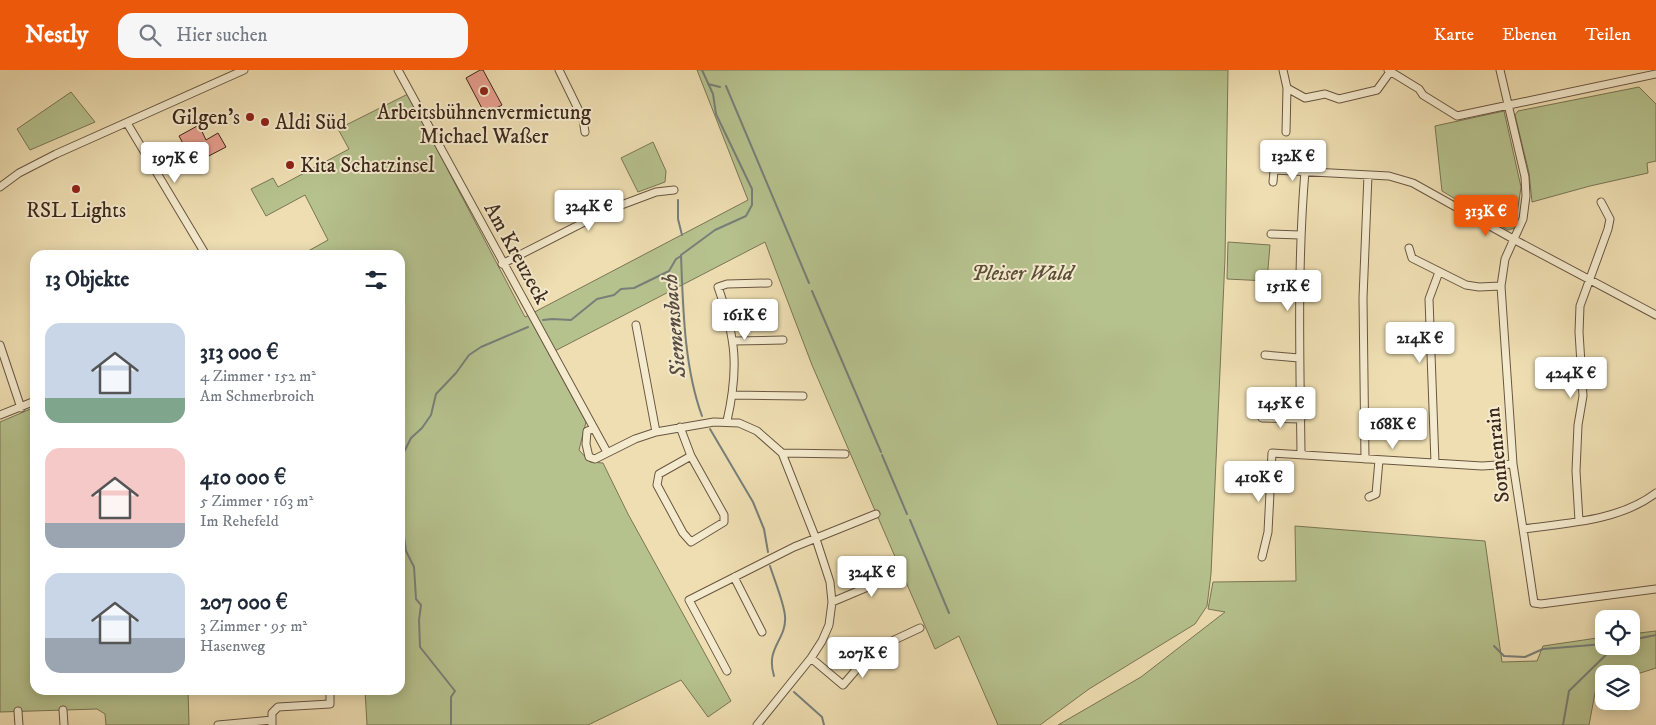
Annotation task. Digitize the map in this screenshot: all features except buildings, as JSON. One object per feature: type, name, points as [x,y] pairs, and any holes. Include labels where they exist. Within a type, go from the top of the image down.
[{"type":"street","points":[[0,187],[37,163],[244,70]]},
{"type":"street","name":"Am Kreuzeck","points":[[398,70],[502,264],[607,452]]},
{"type":"street","points":[[559,70],[583,119],[585,132]]},
{"type":"street","points":[[1283,70],[1287,88],[1286,132]]},
{"type":"street","name":"Sonnenrain","points":[[1500,70],[1525,177],[1526,196],[1523,219],[1505,259],[1501,286],[1513,464],[1523,529],[1579,521],[1633,507],[1656,493]]},
{"type":"street","points":[[1287,88],[1305,98],[1325,94],[1339,99],[1377,90],[1389,71],[1418,89],[1423,95],[1458,116],[1656,74]]},
{"type":"street","points":[[127,122],[203,250]]},
{"type":"street","points":[[1273,182],[1275,160]]},
{"type":"street","points":[[1274,170],[1389,176],[1413,182],[1588,280],[1656,315]]},
{"type":"street","points":[[1301,454],[1299,358],[1300,235],[1308,171]]},
{"type":"street","points":[[1365,459],[1363,298],[1368,175]]},
{"type":"street","points":[[502,264],[608,210],[656,192],[674,190]]},
{"type":"street","points":[[1579,521],[1576,458],[1578,425],[1583,396],[1579,317],[1580,306],[1588,280],[1608,229],[1610,219],[1601,202]]},
{"type":"street","points":[[1271,234],[1300,235]]},
{"type":"street","points":[[1409,248],[1412,258],[1466,285],[1479,287],[1501,286]]},
{"type":"street","points":[[1435,463],[1429,299],[1439,272]]},
{"type":"street","points":[[727,422],[733,395],[736,364],[734,341],[718,287],[727,284],[768,284]]},
{"type":"street","points":[[1269,294],[1299,295]]},
{"type":"street","points":[[636,325],[656,432]]},
{"type":"street","points":[[734,341],[782,340]]},
{"type":"street","points":[[0,345],[21,408]]},
{"type":"street","points":[[1265,355],[1299,358]]},
{"type":"street","points":[[733,395],[803,396]]},
{"type":"street","points":[[0,415],[30,404]]},
{"type":"street","points":[[1262,418],[1301,419]]},
{"type":"street","points":[[593,429],[587,432],[586,450],[589,457],[595,459],[607,452],[656,432],[680,427],[727,422],[739,423],[757,431],[782,453],[816,540],[830,582],[832,602],[829,625],[811,658],[757,725]]},
{"type":"street","points":[[680,427],[691,456],[724,515],[724,522],[691,542],[683,533],[657,485],[659,474],[691,456]]},
{"type":"street","points":[[1262,557],[1268,532],[1272,452],[1482,466],[1513,464]]},
{"type":"street","points":[[782,453],[845,454]]},
{"type":"street","points":[[1369,497],[1376,494],[1379,460]]},
{"type":"street","points":[[727,671],[689,600],[794,548],[876,514]]},
{"type":"street","points":[[1523,529],[1534,603],[1541,604],[1656,589]]},
{"type":"street","points":[[832,602],[901,573]]},
{"type":"street","points":[[734,577],[762,632]]},
{"type":"street","points":[[811,658],[843,685],[877,648],[920,628]]},
{"type":"street","points":[[218,725],[272,722],[272,713],[278,707],[330,704],[330,695]]},
{"type":"street","points":[[64,710],[64,725]]},
{"type":"street","points":[[18,711],[19,725]]},
{"type":"green space","name":"Pleiser Wald","points":[[697,70],[1228,70],[1225,258],[1211,574],[1207,606],[1195,624],[1089,689],[1040,725],[998,725],[959,636],[935,649],[812,365],[765,242],[549,354],[586,422],[579,450],[590,462],[603,463],[628,514],[731,701],[708,717],[681,680],[588,725],[367,725],[365,695],[405,695],[405,250],[310,250],[328,240],[305,195],[266,216],[251,189],[273,178],[278,187],[349,149],[338,129],[408,94],[525,317],[748,200]]},
{"type":"green space","points":[[1639,87],[1656,104],[1656,161],[1647,163],[1648,173],[1532,202],[1529,173],[1515,115],[1518,111]]},
{"type":"green space","points":[[71,92],[95,122],[30,150],[17,129]]},
{"type":"green space","points":[[1504,111],[1521,187],[1515,228],[1508,230],[1442,191],[1435,126]]},
{"type":"green space","points":[[653,142],[666,171],[665,182],[638,192],[621,158]]},
{"type":"green space","points":[[1228,242],[1270,245],[1267,281],[1227,279]]},
{"type":"green space","points":[[30,409],[30,695],[188,695],[189,725],[106,725],[105,714],[97,709],[0,712],[0,422]]},
{"type":"green space","points":[[1295,526],[1485,541],[1502,662],[1537,661],[1543,646],[1595,638],[1595,655],[1640,655],[1640,633],[1656,631],[1656,668],[1640,673],[1640,665],[1595,665],[1595,693],[1589,725],[1058,725],[1141,677],[1225,612],[1208,609],[1213,582],[1296,581]]},
{"type":"waterway","name":"Siemensbach","points":[[702,70],[713,94],[716,114],[752,189],[752,205],[746,216],[715,230],[681,255],[688,357],[691,377],[702,416]]},
{"type":"waterway","points":[[708,84],[720,87]]},
{"type":"waterway","points":[[726,86],[809,283]]},
{"type":"waterway","points":[[678,200],[678,219],[682,235]]},
{"type":"waterway","points":[[543,320],[571,320],[597,299],[614,295],[621,289],[634,288],[669,271],[676,259],[681,256]]},
{"type":"waterway","points":[[812,291],[881,452]]},
{"type":"waterway","points":[[405,450],[411,438],[422,428],[431,415],[436,394],[456,373],[469,355],[481,347],[528,327]]},
{"type":"waterway","name":"Siemensbach","points":[[710,429],[753,502],[764,529],[768,552]]},
{"type":"waterway","points":[[882,455],[907,514]]},
{"type":"waterway","points":[[910,520],[949,613]]},
{"type":"waterway","points":[[405,544],[406,551],[414,567],[416,599],[421,605],[419,620],[420,647],[455,691],[451,697],[451,725]]},
{"type":"waterway","name":"Siemensbach","points":[[770,566],[785,616],[783,631],[772,658],[774,676]]},
{"type":"waterway","points":[[1640,638],[1656,635]]},
{"type":"waterway","points":[[1494,646],[1504,656],[1525,657],[1543,649],[1595,645]]},
{"type":"waterway","points":[[1563,725],[1569,691],[1606,655]]},
{"type":"waterway","name":"Siemensbach","points":[[794,692],[822,717],[824,725]]},
{"type":"place","name":"Arbeitsbühnenvermietung Michael Waßer","points":[[484,91]]},
{"type":"place","name":"Gilgen's","points":[[250,117]]},
{"type":"place","name":"Aldi Süd","points":[[265,122]]},
{"type":"place","name":"Kita Schatzinsel","points":[[290,165]]},
{"type":"place","name":"RSL Lights","points":[[76,189]]}]
